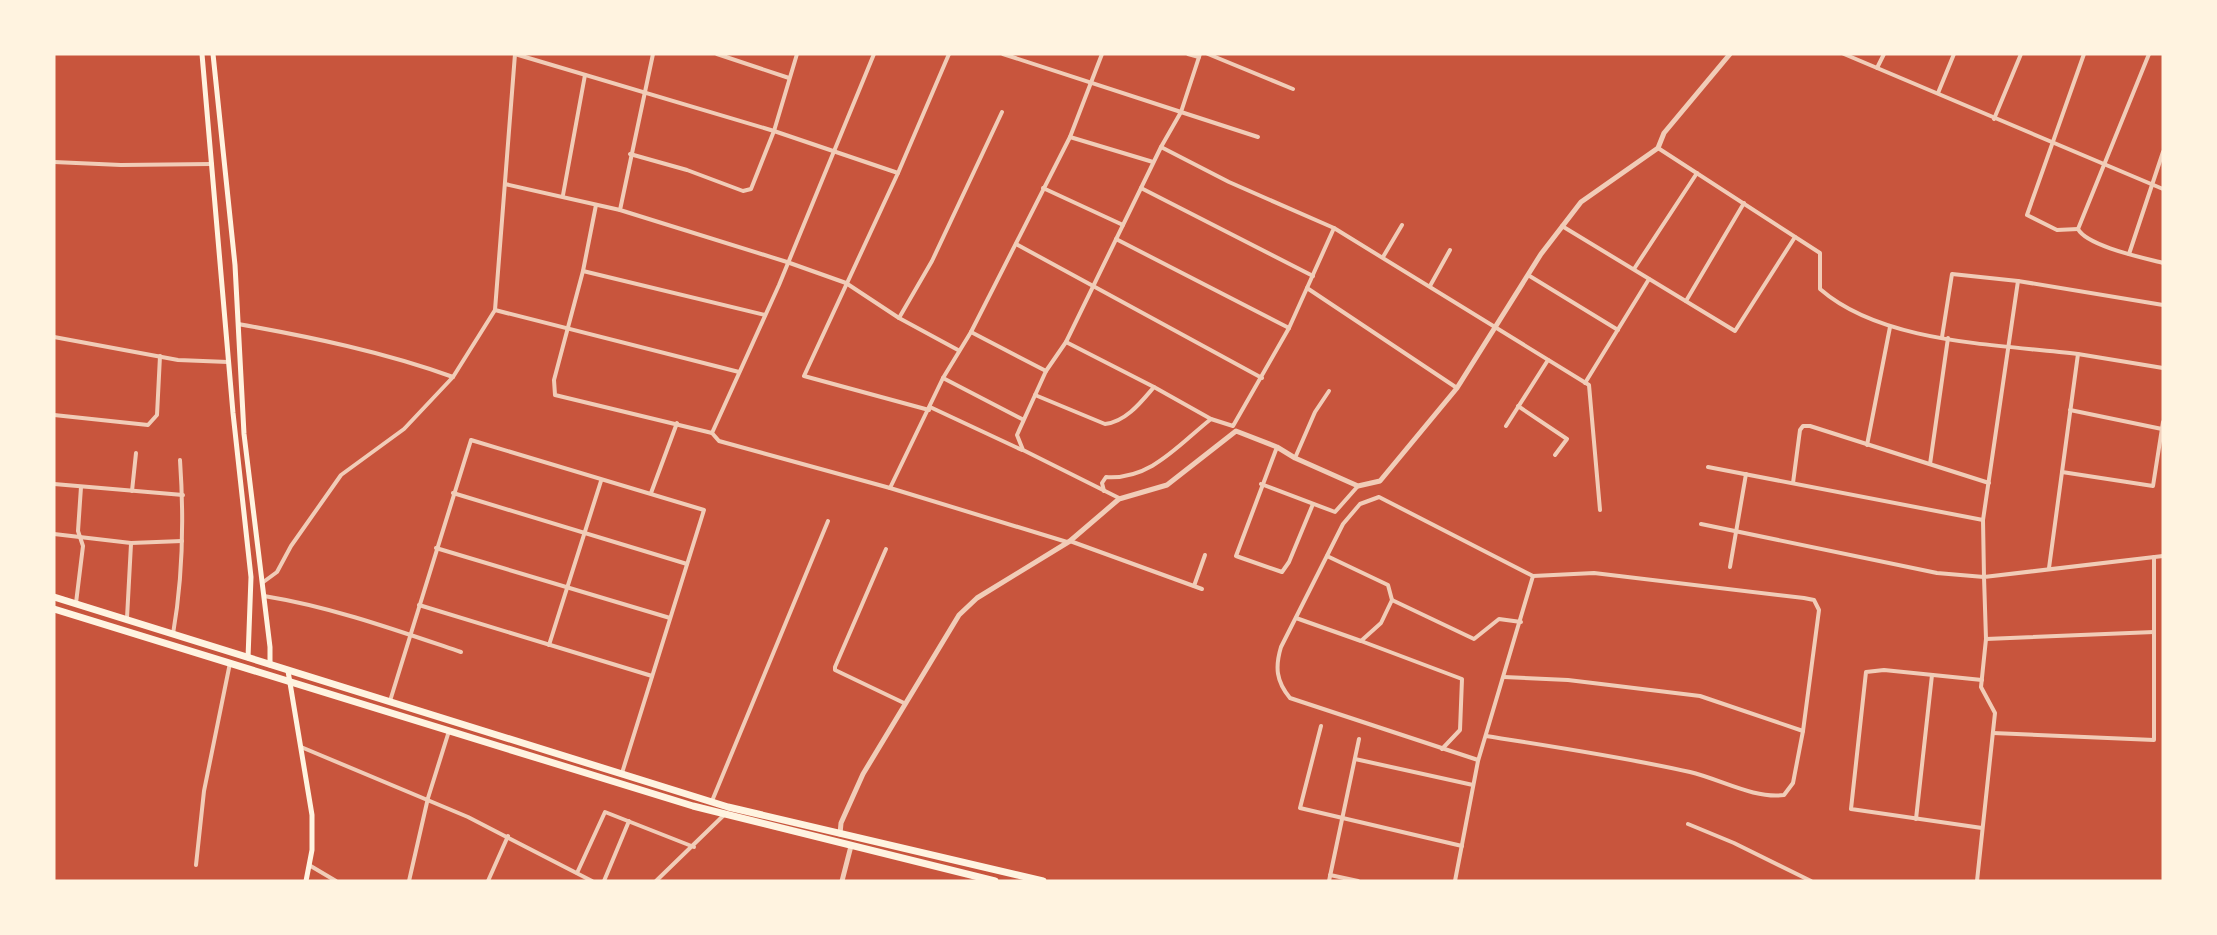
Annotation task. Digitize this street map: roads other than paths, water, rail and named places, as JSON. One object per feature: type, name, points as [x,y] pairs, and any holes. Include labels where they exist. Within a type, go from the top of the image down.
[{"type":"highway","points":[[54,597],[711,801],[840,834],[1043,881]]},
{"type":"highway","points":[[54,609],[724,815],[995,881]]},
{"type":"highway","points":[[519,753],[522,743]]},
{"type":"main road","points":[[202,54],[228,362],[251,577],[248,658]]},
{"type":"main road","points":[[213,54],[238,324],[244,434],[270,665]]},
{"type":"main road","points":[[288,671],[312,815],[306,881]]},
{"type":"street","points":[[262,584],[277,572],[291,546],[342,475],[404,429],[453,377],[495,310],[515,54],[774,131],[898,173]]},
{"type":"street","points":[[620,210],[643,92],[653,54]]},
{"type":"street","points":[[717,54],[789,78]]},
{"type":"street","points":[[630,154],[687,170],[743,191],[751,189],[774,131],[797,54]]},
{"type":"street","points":[[712,433],[765,315],[874,54]]},
{"type":"street","points":[[949,54],[898,173],[804,376],[929,409],[1023,450],[1119,499]]},
{"type":"street","points":[[1003,54],[1258,137]]},
{"type":"street","points":[[890,488],[943,378],[970,332],[1070,137],[1102,54]]},
{"type":"street","points":[[1023,450],[1017,435],[1022,419],[1046,371],[1066,342],[1161,147],[1181,112],[1199,56],[1188,54]]},
{"type":"street","points":[[1208,54],[1293,89]]},
{"type":"street","points":[[1261,484],[1335,512],[1358,486],[1380,481],[1457,388],[1528,275],[1581,202],[1658,148],[1664,133],[1730,54]]},
{"type":"street","points":[[1845,54],[2163,189]]},
{"type":"street","points":[[1877,68],[1884,54]]},
{"type":"street","points":[[1938,93],[1954,54]]},
{"type":"street","points":[[1994,119],[2021,54]]},
{"type":"street","points":[[2084,54],[2027,215],[2057,230],[2078,230],[2084,236],[2129,254],[2163,263]]},
{"type":"street","points":[[2078,230],[2149,54]]},
{"type":"street","points":[[563,195],[585,75]]},
{"type":"street","points":[[899,318],[932,261],[1002,112]]},
{"type":"street","points":[[1070,137],[1154,162]]},
{"type":"street","points":[[1161,147],[1229,182],[1334,228],[1589,385],[1600,510]]},
{"type":"street","points":[[1658,148],[1820,253],[1820,289],[1834,302],[1890,327],[1948,338],[2078,354],[2163,368]]},
{"type":"street","points":[[2129,254],[2163,152]]},
{"type":"street","points":[[54,162],[121,165],[212,164]]},
{"type":"street","points":[[1634,269],[1697,173]]},
{"type":"street","points":[[505,184],[563,195],[620,210],[787,261],[846,283],[899,318],[958,350]]},
{"type":"street","points":[[1043,188],[1123,225]]},
{"type":"street","points":[[1141,188],[1313,276]]},
{"type":"street","points":[[1686,301],[1744,203]]},
{"type":"street","points":[[596,205],[583,271],[554,380],[555,395],[712,433],[719,441],[890,488],[1068,542],[1202,589]]},
{"type":"street","points":[[1383,257],[1402,225]]},
{"type":"street","points":[[1562,226],[1735,331],[1795,237]]},
{"type":"street","points":[[1066,342],[1211,419],[1233,426],[1289,328],[1334,228]]},
{"type":"street","points":[[1116,239],[1289,328]]},
{"type":"street","points":[[1016,244],[1262,378]]},
{"type":"street","points":[[1430,286],[1450,250]]},
{"type":"street","points":[[583,271],[765,315]]},
{"type":"street","points":[[1942,337],[1952,274],[2018,281],[2163,305]]},
{"type":"street","points":[[1528,275],[1618,330]]},
{"type":"street","points":[[1585,383],[1649,278]]},
{"type":"street","points":[[1977,881],[1995,713],[1982,687],[1986,639],[1983,520],[2018,281]]},
{"type":"street","points":[[1307,288],[1457,388]]},
{"type":"street","points":[[495,310],[739,372]]},
{"type":"street","points":[[238,324],[295,334],[414,363],[453,377]]},
{"type":"street","points":[[1867,445],[1890,327]]},
{"type":"street","points":[[970,332],[1046,371]]},
{"type":"street","points":[[54,337],[160,356],[228,362]]},
{"type":"street","points":[[1930,465],[1948,338]]},
{"type":"street","points":[[2049,568],[2078,354]]},
{"type":"street","points":[[54,415],[148,425],[157,415],[160,356]]},
{"type":"street","points":[[1506,426],[1548,360]]},
{"type":"street","points":[[943,378],[1022,419]]},
{"type":"street","points":[[1035,395],[1106,424],[1113,423],[1127,415],[1154,387]]},
{"type":"street","points":[[1295,458],[1315,412],[1329,391]]},
{"type":"street","points":[[1518,406],[1566,439],[1555,454]]},
{"type":"street","points":[[2070,410],[2162,429]]},
{"type":"street","points":[[1104,491],[1102,483],[1106,477],[1120,478],[1151,468],[1211,419]]},
{"type":"street","points":[[2062,472],[2153,486],[2163,422]]},
{"type":"street","points":[[651,494],[677,423]]},
{"type":"street","points":[[1793,483],[1800,430],[1803,426],[1810,426],[1989,483]]},
{"type":"street","points":[[840,834],[841,823],[863,774],[959,615],[977,598],[1068,542],[1119,499],[1167,484],[1236,431],[1276,447],[1358,486]]},
{"type":"street","points":[[390,702],[471,440],[601,481],[704,510],[622,773]]},
{"type":"street","points":[[1276,447],[1236,552],[1240,559],[1282,572],[1289,561],[1313,504]]},
{"type":"street","points":[[132,491],[136,453]]},
{"type":"street","points":[[172,635],[179,597],[182,541],[183,495],[180,459]]},
{"type":"street","points":[[1708,467],[1983,520]]},
{"type":"street","points":[[1730,567],[1746,474]]},
{"type":"street","points":[[549,645],[601,481]]},
{"type":"street","points":[[54,484],[183,495]]},
{"type":"street","points":[[76,604],[83,546],[78,537],[81,487]]},
{"type":"street","points":[[453,493],[687,564]]},
{"type":"street","points":[[1478,760],[1290,698],[1278,680],[1277,662],[1296,618],[1343,524],[1360,504],[1379,497],[1533,576],[1594,573],[1814,600],[1819,610],[1803,731],[1793,783],[1784,795],[1771,796],[1703,775],[1628,758],[1486,736]]},
{"type":"street","points":[[711,801],[828,521]]},
{"type":"street","points":[[1701,524],[1937,573],[1984,577],[2163,556]]},
{"type":"street","points":[[54,534],[131,543],[182,541]]},
{"type":"street","points":[[126,618],[131,543]]},
{"type":"street","points":[[436,548],[670,618]]},
{"type":"street","points":[[886,549],[835,670],[904,704]]},
{"type":"street","points":[[1194,586],[1205,555]]},
{"type":"street","points":[[1327,556],[1388,585],[1392,600],[1381,623],[1360,642]]},
{"type":"street","points":[[1992,732],[2154,740],[2154,557]]},
{"type":"street","points":[[1455,881],[1478,760],[1533,576]]},
{"type":"street","points":[[263,596],[302,602],[461,652]]},
{"type":"street","points":[[1392,600],[1474,639],[1499,619],[1521,622]]},
{"type":"street","points":[[419,605],[652,676]]},
{"type":"street","points":[[1296,618],[1462,679],[1460,730],[1442,748]]},
{"type":"street","points":[[1986,639],[2154,632]]},
{"type":"street","points":[[196,865],[204,791],[230,663]]},
{"type":"street","points":[[1982,680],[1884,670],[1866,672],[1851,809],[1982,828]]},
{"type":"street","points":[[1916,819],[1932,675]]},
{"type":"street","points":[[1504,677],[1568,680],[1700,696],[1803,731]]},
{"type":"street","points":[[1321,726],[1300,808],[1462,846]]},
{"type":"street","points":[[409,881],[428,798],[449,731]]},
{"type":"street","points":[[1329,881],[1359,739]]},
{"type":"street","points":[[301,747],[428,798],[508,836],[592,881]]},
{"type":"street","points":[[1355,759],[1473,785]]},
{"type":"street","points":[[577,873],[605,812],[693,847]]},
{"type":"street","points":[[656,881],[724,815]]},
{"type":"street","points":[[604,881],[629,821]]},
{"type":"street","points":[[1688,824],[1734,843],[1811,881]]},
{"type":"street","points":[[488,881],[508,836]]},
{"type":"street","points":[[842,881],[851,846]]},
{"type":"street","points":[[309,866],[336,881]]},
{"type":"street","points":[[1330,875],[1359,881]]}]
